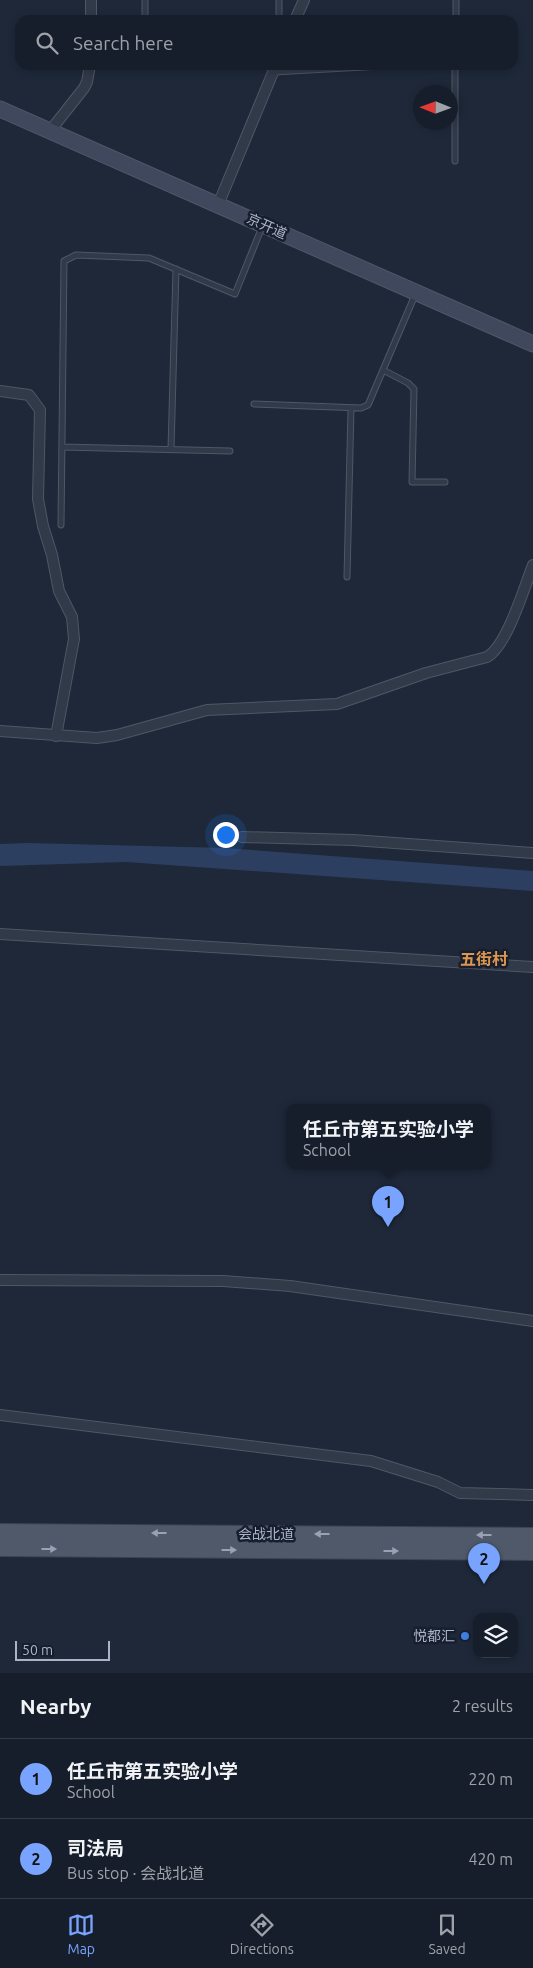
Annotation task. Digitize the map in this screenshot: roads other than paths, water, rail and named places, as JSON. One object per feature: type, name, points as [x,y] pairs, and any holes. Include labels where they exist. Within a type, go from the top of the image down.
[{"type":"main road","name":"京开道","points":[[0,109],[533,344]]},
{"type":"main road","name":"会战北道","points":[[0,1532],[533,1536]]},
{"type":"main road","name":"会战北道","points":[[0,1548],[533,1552]]},
{"type":"street","points":[[91,0],[91,15]]},
{"type":"street","points":[[297,15],[304,0]]},
{"type":"street","points":[[50,131],[84,88],[89,70]]},
{"type":"street","points":[[218,205],[274,70]]},
{"type":"street","points":[[0,391],[30,395],[40,410],[38,499],[59,591],[72,617],[74,639],[56,736]]},
{"type":"street","points":[[0,731],[97,738],[117,735],[207,710],[337,704],[426,672],[488,657],[493,654],[503,638],[533,565]]},
{"type":"street","points":[[242,837],[353,840],[533,853]]},
{"type":"street","points":[[0,934],[533,967]]},
{"type":"street","points":[[0,1280],[223,1281],[290,1286],[533,1321]]},
{"type":"street","points":[[0,1415],[371,1461],[438,1482],[460,1493],[533,1495]]},
{"type":"lane","points":[[145,0],[145,15]]},
{"type":"lane","points":[[279,0],[279,15]]},
{"type":"lane","points":[[456,0],[456,15]]},
{"type":"lane","points":[[455,70],[455,161]]},
{"type":"lane","points":[[61,525],[64,261],[76,254],[149,258],[235,294],[263,225]]},
{"type":"lane","points":[[171,449],[176,269]]},
{"type":"lane","points":[[254,404],[361,408],[368,404],[416,292]]},
{"type":"lane","points":[[383,370],[408,383],[414,390],[412,482],[445,482]]},
{"type":"lane","points":[[347,577],[351,408]]},
{"type":"lane","points":[[62,447],[230,451]]},
{"type":"water","points":[[0,844],[225,848],[533,871],[533,891],[126,862],[0,866]]},
{"type":"place","name":"任丘市第五实验小学","points":[[388,1227]]},
{"type":"place","name":"司法局","points":[[484,1584]]},
{"type":"place","name":"悦都汇","points":[[465,1636]]},
{"type":"district","name":"五街村","points":[[484,959]]}]
